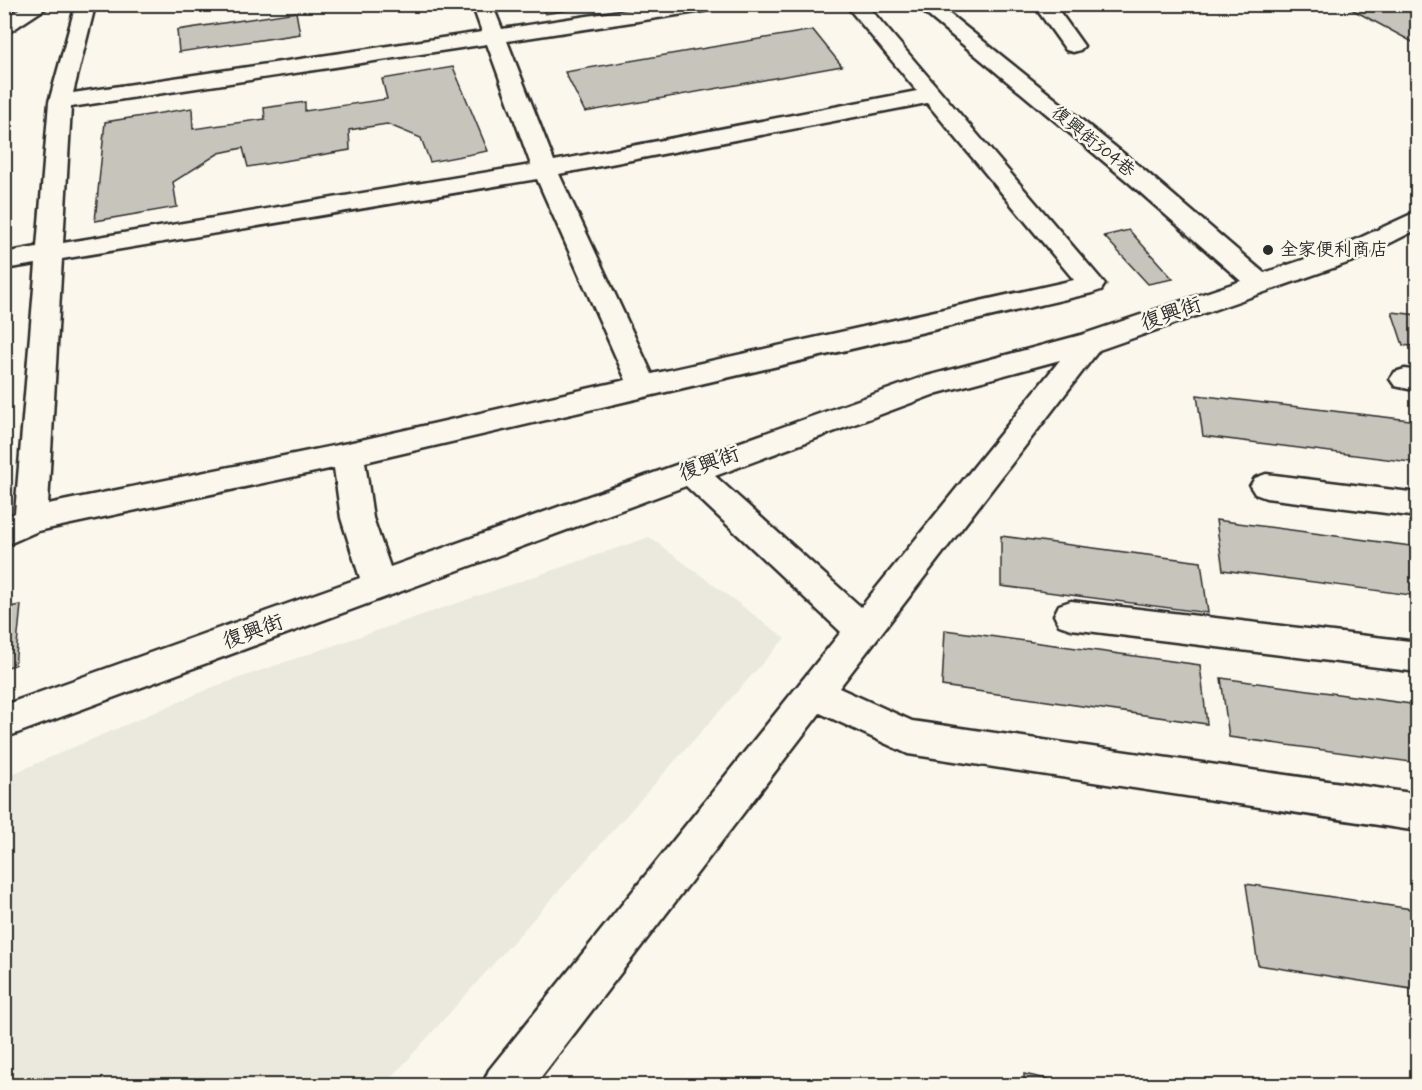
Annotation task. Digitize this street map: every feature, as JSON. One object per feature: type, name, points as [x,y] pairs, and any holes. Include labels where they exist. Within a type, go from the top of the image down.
[{"type":"street","points":[[4,27],[42,4]]},
{"type":"street","points":[[482,4],[545,170],[643,386]]},
{"type":"street","points":[[60,102],[710,4]]},
{"type":"street","points":[[4,533],[31,520],[348,454],[1092,284],[855,4]]},
{"type":"street","name":"復興街304巷","points":[[924,4],[1135,175],[1260,284]]},
{"type":"street","points":[[1043,4],[1073,46]]},
{"type":"street","points":[[31,520],[60,102],[87,5]]},
{"type":"street","points":[[4,261],[545,170],[932,95]]},
{"type":"street","name":"復興街","points":[[4,722],[930,385],[1089,343],[1347,254],[1418,219]]},
{"type":"street","points":[[505,1086],[1089,343]]},
{"type":"street","points":[[348,454],[357,518],[380,586]]},
{"type":"street","points":[[690,471],[863,630]]},
{"type":"street","points":[[1266,486],[1418,505]]},
{"type":"street","points":[[1071,615],[1418,657]]},
{"type":"street","points":[[813,693],[908,737],[1418,813]]},
{"type":"shaded area","points":[[649,537],[785,638],[385,1085],[5,1085],[5,777],[213,687]]},
{"type":"building","points":[[541,4],[604,4],[545,14]]},
{"type":"building","points":[[1342,4],[1418,4],[1418,45]]},
{"type":"building","points":[[296,12],[300,34],[179,52],[177,30]]},
{"type":"building","points":[[813,30],[842,66],[585,112],[565,72]]},
{"type":"building","points":[[453,67],[488,151],[430,162],[421,138],[387,124],[349,130],[350,150],[248,167],[243,148],[219,153],[173,182],[177,207],[95,221],[105,122],[192,108],[193,129],[265,119],[264,108],[305,102],[305,111],[387,99],[382,79]]},
{"type":"building","points":[[1129,230],[1173,279],[1148,284],[1104,236]]},
{"type":"building","points":[[1392,312],[1418,315],[1418,347],[1403,345]]},
{"type":"building","points":[[1197,395],[1418,421],[1418,463],[1203,436]]},
{"type":"building","points":[[1216,520],[1418,547],[1418,596],[1223,570]]},
{"type":"building","points":[[1001,536],[1201,562],[1208,613],[1001,586]]},
{"type":"building","points":[[21,605],[15,665],[4,668],[4,608]]},
{"type":"building","points":[[945,630],[1200,665],[1207,724],[942,686]]},
{"type":"building","points":[[1221,678],[1418,705],[1418,763],[1229,737]]},
{"type":"building","points":[[1246,884],[1418,910],[1418,990],[1258,965]]},
{"type":"building","points":[[1024,1074],[1078,1086],[1024,1086]]},
{"type":"place","name":"全家便利商店","points":[[1268,250]]}]
